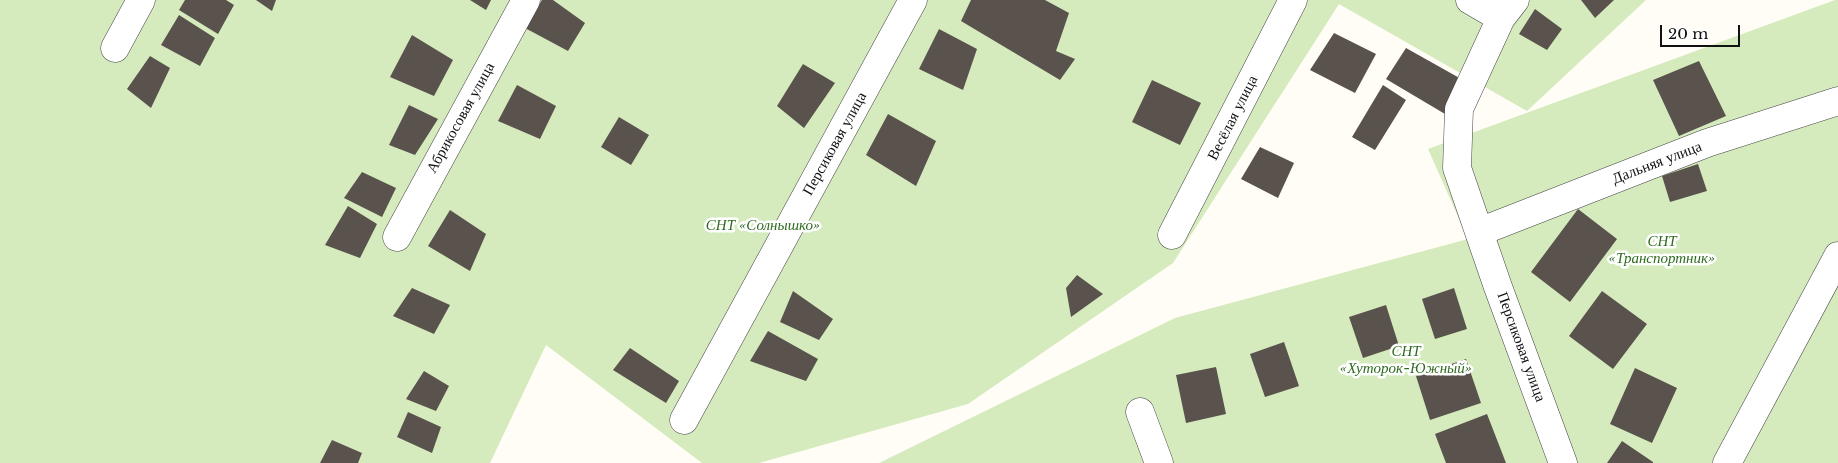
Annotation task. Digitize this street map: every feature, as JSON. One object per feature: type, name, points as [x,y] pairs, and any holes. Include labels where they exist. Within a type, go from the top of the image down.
[{"type":"street","points":[[115,48],[141,0]]},
{"type":"street","name":"Абрикосовая улица","points":[[397,236],[526,0]]},
{"type":"street","name":"Персиковая улица","points":[[684,420],[913,0]]},
{"type":"street","name":"Весёлая улица","points":[[1172,235],[1293,0]]},
{"type":"street","points":[[1470,0],[1508,9]]},
{"type":"street","name":"Персиковая улица","points":[[1508,9],[1460,109],[1457,168],[1478,232],[1563,463]]},
{"type":"street","name":"Дальняя улица","points":[[1478,232],[1707,143],[1838,101]]},
{"type":"street","points":[[1727,463],[1838,256]]},
{"type":"street","points":[[1140,412],[1159,463]]},
{"type":"green space","name":"СНТ «Солнышко»","points":[[0,0],[1646,0],[1527,111],[1339,4],[1173,263],[968,404],[759,463],[702,463],[546,345],[490,463],[0,463]]},
{"type":"green space","name":"СНТ «Транспортник»","points":[[1838,0],[1838,463],[879,463],[1175,318],[1468,239],[1428,149]]},
{"type":"building","points":[[185,0],[226,0],[234,5],[218,34],[179,10]]},
{"type":"building","points":[[256,0],[276,0],[272,11]]},
{"type":"building","points":[[470,0],[491,0],[486,10]]},
{"type":"building","points":[[542,0],[553,0],[585,23],[568,51],[525,28]]},
{"type":"building","points":[[971,0],[1045,0],[1069,13],[1056,51],[1075,59],[1060,80],[961,21]]},
{"type":"building","points":[[1581,0],[1614,0],[1595,18]]},
{"type":"building","points":[[1535,9],[1562,29],[1547,50],[1519,34]]},
{"type":"building","points":[[179,15],[215,38],[200,66],[161,45]]},
{"type":"building","points":[[939,29],[977,49],[963,90],[919,69]]},
{"type":"building","points":[[1334,33],[1376,54],[1355,93],[1310,70]]},
{"type":"building","points":[[412,35],[453,60],[434,96],[390,77]]},
{"type":"building","points":[[1406,48],[1463,80],[1445,114],[1386,79]]},
{"type":"building","points":[[150,56],[170,68],[151,108],[127,89]]},
{"type":"building","points":[[1699,61],[1726,116],[1679,136],[1653,80]]},
{"type":"building","points":[[803,64],[835,83],[804,128],[777,106]]},
{"type":"building","points":[[1152,80],[1201,103],[1180,145],[1132,122]]},
{"type":"building","points":[[517,85],[556,106],[540,139],[498,121]]},
{"type":"building","points":[[1383,85],[1406,100],[1375,150],[1352,137]]},
{"type":"building","points":[[409,105],[438,119],[415,155],[389,145]]},
{"type":"building","points":[[888,114],[936,141],[916,186],[866,155]]},
{"type":"building","points":[[619,117],[649,135],[631,165],[601,147]]},
{"type":"building","points":[[1260,147],[1294,163],[1278,198],[1241,179]]},
{"type":"building","points":[[1698,164],[1707,191],[1670,202],[1662,176]]},
{"type":"building","points":[[362,172],[396,188],[382,217],[344,198]]},
{"type":"building","points":[[348,206],[377,224],[360,258],[325,245]]},
{"type":"building","points":[[1578,209],[1617,239],[1570,302],[1531,272]]},
{"type":"building","points":[[450,210],[486,234],[470,271],[428,246]]},
{"type":"building","points":[[1077,275],[1103,294],[1071,317],[1066,288]]},
{"type":"building","points":[[412,288],[450,305],[434,334],[393,316]]},
{"type":"building","points":[[1454,288],[1467,329],[1435,339],[1422,299]]},
{"type":"building","points":[[793,291],[833,319],[819,340],[780,322]]},
{"type":"building","points":[[1602,291],[1647,324],[1613,369],[1569,336]]},
{"type":"building","points":[[1386,305],[1399,346],[1363,358],[1349,317]]},
{"type":"building","points":[[768,331],[818,359],[806,381],[750,361]]},
{"type":"building","points":[[1284,342],[1299,386],[1265,397],[1250,354]]},
{"type":"building","points":[[630,348],[679,381],[666,403],[613,370]]},
{"type":"building","points":[[1466,359],[1481,403],[1430,420],[1416,376]]},
{"type":"building","points":[[1216,367],[1226,414],[1186,423],[1176,375]]},
{"type":"building","points":[[1635,368],[1677,388],[1652,443],[1610,424]]},
{"type":"building","points":[[424,371],[449,386],[436,411],[406,399]]},
{"type":"building","points":[[408,412],[441,427],[432,453],[397,437]]},
{"type":"building","points":[[1487,414],[1506,463],[1446,463],[1435,434]]},
{"type":"building","points":[[332,440],[362,453],[358,463],[320,463]]},
{"type":"building","points":[[1622,441],[1653,462],[1653,463],[1607,463]]},
{"type":"park label","name":"СНТ «Хуторок-Южный»","points":[[1406,360]]}]
